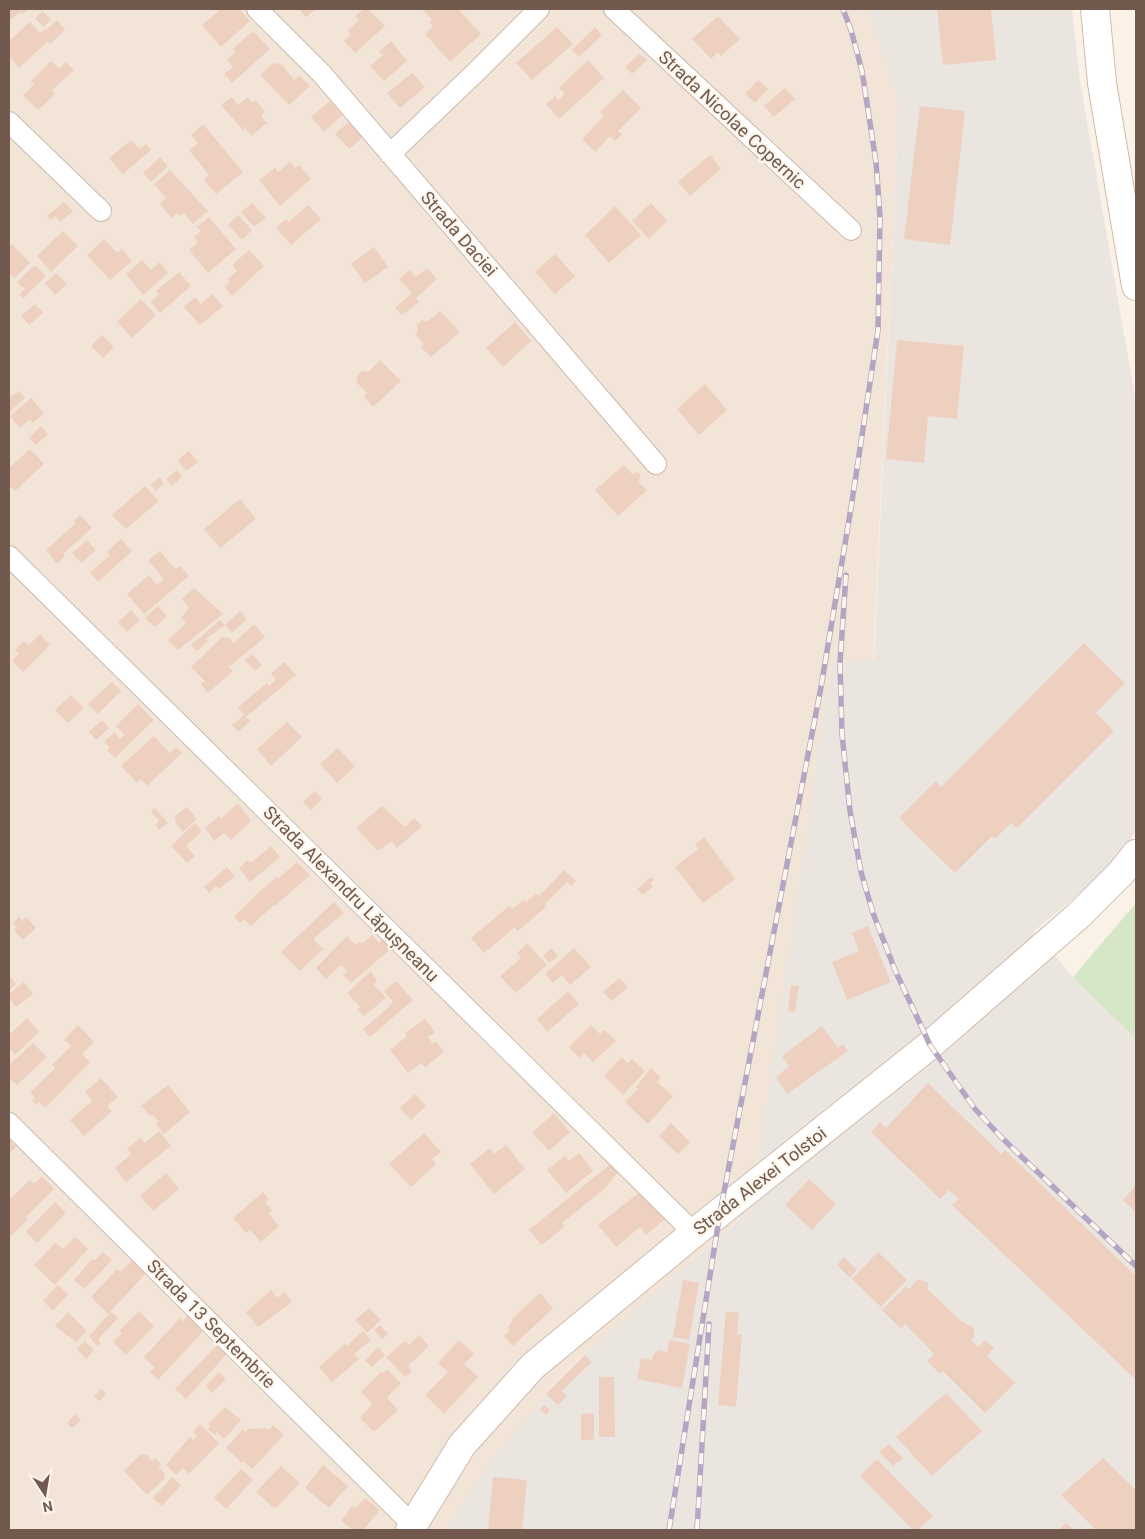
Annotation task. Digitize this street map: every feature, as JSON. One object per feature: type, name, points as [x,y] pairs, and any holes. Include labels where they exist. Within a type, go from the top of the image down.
[{"type":"main road","points":[[1095,9],[1102,83],[1136,286]]},
{"type":"main road","name":"Strada Alexei Tolstoi","points":[[412,1527],[462,1444],[534,1366],[694,1233],[936,1039],[1079,915],[1121,873],[1136,854]]},
{"type":"street","name":"Strada Daciei","points":[[257,9],[322,74],[656,464]]},
{"type":"street","points":[[390,154],[539,9]]},
{"type":"street","name":"Strada Nicolae Copernic","points":[[614,9],[852,230]]},
{"type":"street","points":[[9,122],[101,212]]},
{"type":"street","name":"Strada Alexandru Lăpușneanu","points":[[9,556],[694,1233]]},
{"type":"street","name":"Strada 13 Septembrie","points":[[9,1123],[412,1527]]},
{"type":"shaded area","points":[[9,9],[867,9],[899,103],[873,660],[831,664],[750,1210],[583,1356],[493,1456],[446,1530],[9,1530]]},
{"type":"shaded area","points":[[867,9],[1072,9],[1080,81],[1136,403],[1136,828],[1131,840],[1091,884],[1034,931],[1073,977],[1136,1039],[1136,1530],[446,1530],[493,1456],[583,1356],[750,1210],[831,664],[874,659],[899,103]]},
{"type":"green space","points":[[1136,903],[1136,1039],[1073,977]]},
{"type":"building","points":[[9,9],[29,9],[22,14],[20,12],[9,21]]},
{"type":"building","points":[[221,9],[239,9],[250,21],[221,47],[202,25]]},
{"type":"building","points":[[299,9],[316,9],[306,17]]},
{"type":"building","points":[[364,9],[368,9],[385,26],[355,53],[344,41],[351,34],[348,30],[359,20],[355,16]]},
{"type":"building","points":[[422,9],[458,9],[481,34],[450,62],[425,34],[433,26],[429,22],[432,20]]},
{"type":"building","points":[[937,9],[991,9],[996,60],[943,65]]},
{"type":"building","points":[[43,11],[51,20],[43,27],[35,18]]},
{"type":"building","points":[[718,16],[740,39],[721,56],[718,52],[711,59],[692,39]]},
{"type":"building","points":[[57,20],[65,30],[50,44],[48,41],[19,68],[9,56],[9,41],[30,22],[40,33]]},
{"type":"building","points":[[557,27],[573,44],[532,80],[516,63]]},
{"type":"building","points":[[595,27],[602,35],[579,57],[572,50]]},
{"type":"building","points":[[253,31],[270,49],[232,83],[224,74],[233,67],[227,60],[236,52],[233,50],[236,46]]},
{"type":"building","points":[[391,41],[407,61],[384,81],[370,66],[383,55],[379,51]]},
{"type":"building","points":[[639,54],[647,60],[632,74],[625,67]]},
{"type":"building","points":[[588,60],[604,78],[559,119],[546,104],[555,96],[558,100],[565,94],[559,88]]},
{"type":"building","points":[[51,61],[59,69],[66,62],[74,70],[52,90],[55,94],[38,110],[23,95],[34,85],[31,81]]},
{"type":"building","points":[[278,63],[283,66],[294,80],[299,75],[310,86],[289,105],[260,75],[272,64]]},
{"type":"building","points":[[412,73],[425,87],[400,108],[387,93]]},
{"type":"building","points":[[758,80],[768,89],[755,103],[745,94]]},
{"type":"building","points":[[785,88],[795,99],[774,117],[764,106]]},
{"type":"building","points":[[623,90],[641,108],[618,131],[622,134],[615,141],[610,136],[595,152],[582,139],[604,116],[600,112]]},
{"type":"building","points":[[232,97],[238,105],[248,97],[252,103],[256,100],[265,112],[261,116],[267,123],[251,136],[246,129],[249,125],[243,130],[221,105]]},
{"type":"building","points":[[330,101],[342,115],[324,132],[311,117]]},
{"type":"building","points":[[920,106],[965,111],[950,245],[904,239]]},
{"type":"building","points":[[354,117],[368,133],[349,149],[335,134]]},
{"type":"building","points":[[203,124],[243,172],[216,194],[204,180],[209,175],[189,150],[198,143],[191,135]]},
{"type":"building","points":[[131,140],[139,149],[146,144],[151,150],[123,174],[109,158]]},
{"type":"building","points":[[710,155],[721,169],[690,196],[678,182]]},
{"type":"building","points":[[160,157],[168,166],[151,182],[143,173]]},
{"type":"building","points":[[290,162],[295,168],[299,165],[311,179],[280,206],[259,180],[275,168],[278,172]]},
{"type":"building","points":[[170,170],[208,211],[193,224],[184,213],[180,216],[177,213],[171,218],[160,203],[166,198],[154,184]]},
{"type":"building","points":[[64,202],[73,211],[60,222],[55,216],[51,220],[47,216]]},
{"type":"building","points":[[252,203],[266,218],[254,227],[241,212]]},
{"type":"building","points":[[651,203],[667,221],[649,239],[632,221]]},
{"type":"building","points":[[308,205],[321,219],[291,245],[276,228],[286,219],[289,222]]},
{"type":"building","points":[[615,206],[641,235],[609,263],[585,235]]},
{"type":"building","points":[[238,215],[252,230],[242,240],[228,225]]},
{"type":"building","points":[[209,217],[236,249],[208,273],[189,250],[198,242],[194,237],[201,231],[197,227]]},
{"type":"building","points":[[63,231],[78,246],[51,272],[37,256]]},
{"type":"building","points":[[104,239],[117,253],[122,249],[132,261],[110,280],[87,255]]},
{"type":"building","points":[[12,244],[30,263],[14,278],[9,272],[9,247]]},
{"type":"building","points":[[374,247],[388,267],[365,283],[351,264]]},
{"type":"building","points":[[249,250],[264,266],[232,296],[225,287],[230,282],[228,279],[237,271],[232,265]]},
{"type":"building","points":[[555,254],[575,276],[555,294],[535,272]]},
{"type":"building","points":[[142,260],[151,270],[160,262],[168,273],[143,295],[126,274]]},
{"type":"building","points":[[35,265],[46,276],[23,299],[19,294],[25,289],[17,282]]},
{"type":"building","points":[[427,268],[437,279],[416,298],[419,302],[402,315],[395,308],[412,293],[399,279],[410,270],[416,277]]},
{"type":"building","points":[[179,272],[191,286],[160,313],[151,302],[159,294],[156,291]]},
{"type":"building","points":[[56,273],[67,284],[55,295],[45,283]]},
{"type":"building","points":[[212,294],[223,306],[200,325],[184,307],[195,297],[201,304]]},
{"type":"building","points":[[141,299],[156,315],[132,338],[117,322]]},
{"type":"building","points":[[35,304],[43,313],[29,325],[21,316]]},
{"type":"building","points":[[440,311],[460,332],[431,357],[421,347],[424,344],[415,334],[418,331],[417,325],[422,320],[427,322]]},
{"type":"building","points":[[515,322],[531,341],[503,367],[486,348]]},
{"type":"building","points":[[102,335],[114,347],[103,358],[91,346]]},
{"type":"building","points":[[897,340],[964,346],[957,419],[928,416],[924,463],[886,459]]},
{"type":"building","points":[[380,360],[401,381],[373,407],[364,397],[367,393],[356,382],[358,375],[362,371],[368,372]]},
{"type":"building","points":[[705,384],[727,410],[699,435],[677,409]]},
{"type":"building","points":[[19,391],[25,398],[9,412],[9,398]]},
{"type":"building","points":[[31,398],[44,413],[33,423],[30,419],[20,428],[10,416]]},
{"type":"building","points":[[41,426],[48,434],[36,445],[29,438]]},
{"type":"building","points":[[30,449],[44,464],[15,491],[9,485],[9,468]]},
{"type":"building","points":[[189,451],[198,462],[186,471],[178,460]]},
{"type":"building","points":[[624,465],[632,474],[638,472],[641,476],[638,482],[647,490],[618,516],[595,490]]},
{"type":"building","points":[[177,470],[182,477],[172,486],[166,479]]},
{"type":"building","points":[[159,477],[164,483],[156,491],[151,485]]},
{"type":"building","points":[[145,486],[159,501],[126,529],[112,515]]},
{"type":"building","points":[[240,499],[256,519],[220,548],[204,529]]},
{"type":"building","points":[[80,515],[92,528],[63,554],[65,556],[57,564],[46,550],[76,523],[74,521]]},
{"type":"building","points":[[121,539],[132,551],[98,582],[90,573],[110,555],[107,552]]},
{"type":"building","points":[[87,540],[96,550],[81,563],[72,553]]},
{"type":"building","points":[[160,551],[175,569],[180,566],[189,576],[144,614],[127,594],[149,575],[157,585],[164,579],[148,560]]},
{"type":"building","points":[[194,588],[223,614],[178,650],[168,640],[186,623],[181,618],[189,608],[182,599]]},
{"type":"building","points":[[158,606],[167,616],[155,627],[145,618]]},
{"type":"building","points":[[131,610],[140,620],[127,632],[118,622]]},
{"type":"building","points":[[240,611],[247,619],[232,633],[225,625]]},
{"type":"building","points":[[220,620],[225,625],[206,639],[208,641],[197,651],[191,645]]},
{"type":"building","points":[[254,624],[265,637],[229,667],[233,671],[208,693],[201,684],[205,681],[191,667],[222,637],[229,638],[234,643]]},
{"type":"building","points":[[40,634],[50,645],[23,672],[12,661],[19,654],[15,650],[24,641],[29,645]]},
{"type":"building","points":[[1084,643],[1125,683],[1096,713],[1114,731],[1017,828],[1011,823],[995,839],[992,836],[955,873],[899,818],[936,781],[941,787]]},
{"type":"building","points":[[252,654],[262,665],[255,671],[245,660]]},
{"type":"building","points":[[285,662],[296,675],[246,717],[250,721],[238,732],[232,725],[244,715],[238,707],[267,683],[269,686],[276,680],[271,673]]},
{"type":"building","points":[[112,682],[121,691],[98,714],[88,704]]},
{"type":"building","points":[[71,695],[84,708],[68,723],[55,710]]},
{"type":"building","points":[[138,704],[154,720],[115,758],[107,750],[110,748],[104,742],[114,732],[120,739],[125,735],[116,726]]},
{"type":"building","points":[[102,720],[109,728],[96,740],[89,732]]},
{"type":"building","points":[[287,722],[302,737],[271,766],[257,749]]},
{"type":"building","points":[[154,736],[170,753],[176,747],[182,753],[147,786],[141,779],[137,783],[121,766]]},
{"type":"building","points":[[338,748],[355,766],[337,783],[320,764]]},
{"type":"building","points":[[315,791],[322,799],[311,810],[303,802]]},
{"type":"building","points":[[238,803],[251,821],[231,840],[224,833],[214,841],[205,828],[219,816],[222,818]]},
{"type":"building","points":[[382,806],[405,827],[414,818],[422,826],[397,848],[391,841],[378,851],[356,828]]},
{"type":"building","points":[[187,807],[197,819],[183,832],[175,822],[177,820],[174,817]]},
{"type":"building","points":[[155,808],[168,823],[159,830],[155,825],[159,821],[151,811]]},
{"type":"building","points":[[195,823],[201,830],[186,846],[195,856],[187,863],[171,846]]},
{"type":"building","points":[[704,837],[735,879],[703,903],[675,867],[698,849],[695,844]]},
{"type":"building","points":[[271,846],[280,857],[250,882],[239,868],[248,860],[251,863]]},
{"type":"building","points":[[297,862],[310,875],[275,906],[251,926],[244,919],[240,923],[234,917],[259,892]]},
{"type":"building","points":[[227,867],[235,876],[219,889],[216,886],[209,893],[204,887]]},
{"type":"building","points":[[564,870],[576,881],[571,886],[567,882],[545,904],[547,906],[518,931],[515,927],[484,953],[471,938],[509,906],[512,909],[536,894],[539,896]]},
{"type":"building","points":[[651,877],[654,880],[650,884],[653,886],[643,895],[637,889]]},
{"type":"building","points":[[334,902],[344,913],[315,937],[314,940],[323,949],[300,971],[281,952]]},
{"type":"building","points":[[19,917],[22,921],[26,917],[36,928],[23,940],[14,930],[17,927],[13,923]]},
{"type":"building","points":[[868,926],[891,982],[847,1000],[832,962],[859,951],[852,933]]},
{"type":"building","points":[[372,935],[379,943],[382,940],[387,945],[389,942],[393,947],[351,983],[343,975],[347,971],[341,965],[326,979],[316,968],[347,936],[355,945],[359,942],[362,944]]},
{"type":"building","points":[[527,943],[547,965],[516,993],[500,976],[521,958],[517,953]]},
{"type":"building","points":[[552,948],[558,956],[550,963],[543,956]]},
{"type":"building","points":[[574,948],[591,967],[570,985],[562,975],[553,983],[545,974]]},
{"type":"building","points":[[371,971],[377,981],[374,985],[386,998],[364,1016],[357,1009],[360,1007],[347,993]]},
{"type":"building","points":[[9,975],[16,984],[9,990]]},
{"type":"building","points":[[619,978],[628,987],[612,1001],[603,992]]},
{"type":"building","points":[[396,981],[413,1000],[370,1037],[363,1029],[388,1008],[393,1001],[384,991]]},
{"type":"building","points":[[24,982],[33,994],[16,1007],[9,998],[9,994]]},
{"type":"building","points":[[791,985],[799,986],[795,1012],[788,1011]]},
{"type":"building","points":[[568,991],[579,1004],[547,1032],[537,1019]]},
{"type":"building","points":[[27,1018],[39,1032],[15,1055],[9,1048],[9,1035]]},
{"type":"building","points":[[425,1019],[435,1032],[428,1037],[433,1044],[436,1041],[444,1052],[425,1067],[421,1063],[408,1073],[390,1050],[407,1036],[405,1033]]},
{"type":"building","points":[[78,1025],[94,1042],[82,1054],[90,1062],[45,1108],[39,1102],[36,1105],[32,1100],[35,1097],[30,1093],[55,1068],[52,1065],[71,1046],[64,1040]]},
{"type":"building","points":[[591,1025],[600,1034],[605,1030],[616,1041],[593,1062],[584,1053],[579,1058],[569,1047]]},
{"type":"building","points":[[822,1026],[838,1048],[843,1044],[848,1051],[787,1094],[776,1077],[789,1066],[782,1056]]},
{"type":"building","points":[[33,1043],[47,1057],[17,1085],[9,1078],[9,1065]]},
{"type":"building","points":[[622,1057],[627,1063],[632,1059],[645,1071],[623,1095],[604,1076]]},
{"type":"building","points":[[651,1068],[661,1078],[657,1082],[673,1096],[648,1124],[625,1102],[638,1089],[636,1087]]},
{"type":"building","points":[[101,1078],[118,1097],[107,1106],[112,1111],[84,1136],[70,1120],[92,1101],[85,1092]]},
{"type":"building","points":[[928,1083],[1001,1154],[1005,1150],[1136,1276],[1136,1380],[952,1205],[959,1199],[949,1190],[940,1199],[871,1132],[880,1122],[886,1128]]},
{"type":"building","points":[[168,1085],[190,1112],[164,1134],[156,1124],[158,1121],[154,1116],[149,1115],[141,1106]]},
{"type":"building","points":[[415,1094],[426,1106],[411,1120],[400,1108]]},
{"type":"building","points":[[554,1113],[570,1132],[549,1151],[532,1133]]},
{"type":"building","points":[[671,1123],[690,1142],[678,1154],[659,1136]]},
{"type":"building","points":[[159,1131],[171,1146],[126,1182],[115,1168],[131,1154],[127,1149],[140,1138],[145,1143]]},
{"type":"building","points":[[424,1133],[441,1152],[432,1159],[436,1164],[411,1187],[389,1164]]},
{"type":"building","points":[[9,1139],[16,1147],[9,1154]]},
{"type":"building","points":[[506,1145],[525,1169],[494,1194],[470,1164],[490,1148],[494,1154]]},
{"type":"building","points":[[579,1153],[593,1171],[566,1193],[547,1170],[565,1156],[569,1161]]},
{"type":"building","points":[[617,1159],[623,1166],[604,1189],[562,1223],[565,1226],[542,1245],[529,1230]]},
{"type":"building","points":[[166,1173],[179,1189],[153,1211],[140,1196]]},
{"type":"building","points":[[42,1176],[54,1189],[26,1217],[28,1219],[9,1238],[9,1200],[30,1180],[34,1184]]},
{"type":"building","points":[[809,1179],[836,1204],[812,1230],[785,1205]]},
{"type":"building","points":[[1136,1185],[1136,1213],[1123,1200]]},
{"type":"building","points":[[641,1191],[672,1213],[646,1235],[640,1227],[616,1247],[598,1225]]},
{"type":"building","points":[[263,1192],[269,1199],[265,1202],[272,1210],[268,1213],[279,1226],[261,1242],[250,1230],[246,1233],[233,1218]]},
{"type":"building","points":[[55,1202],[66,1213],[37,1243],[26,1232]]},
{"type":"building","points":[[75,1237],[88,1249],[55,1285],[34,1265],[55,1243],[63,1249]]},
{"type":"building","points":[[103,1252],[112,1260],[84,1289],[74,1280],[92,1259],[94,1261]]},
{"type":"building","points":[[878,1252],[907,1280],[881,1307],[852,1279]]},
{"type":"building","points":[[135,1257],[149,1270],[108,1314],[91,1297],[117,1269],[120,1272]]},
{"type":"building","points":[[844,1257],[857,1270],[850,1278],[837,1265]]},
{"type":"building","points":[[918,1279],[928,1283],[928,1290],[961,1321],[974,1328],[974,1337],[971,1340],[978,1347],[985,1340],[994,1348],[987,1356],[1015,1383],[985,1413],[943,1371],[940,1374],[927,1361],[934,1354],[905,1324],[901,1329],[882,1310],[906,1286],[909,1289]]},
{"type":"building","points":[[683,1280],[699,1283],[689,1340],[673,1337]]},
{"type":"building","points":[[58,1285],[68,1294],[53,1311],[43,1301]]},
{"type":"building","points":[[271,1290],[277,1298],[285,1292],[292,1302],[258,1327],[246,1312]]},
{"type":"building","points":[[540,1293],[553,1308],[513,1346],[504,1336],[510,1330],[508,1328],[514,1317]]},
{"type":"building","points":[[369,1308],[381,1320],[367,1333],[355,1320]]},
{"type":"building","points":[[193,1310],[209,1325],[158,1380],[150,1372],[155,1368],[144,1357],[180,1318],[183,1321]]},
{"type":"building","points":[[139,1311],[154,1326],[126,1355],[113,1342],[122,1333],[119,1331]]},
{"type":"building","points":[[726,1311],[739,1313],[737,1334],[742,1335],[736,1407],[718,1405]]},
{"type":"building","points":[[68,1312],[87,1331],[76,1342],[55,1326]]},
{"type":"building","points":[[111,1312],[118,1318],[98,1339],[101,1343],[97,1346],[89,1336]]},
{"type":"building","points":[[380,1325],[388,1334],[382,1339],[374,1330]]},
{"type":"building","points":[[363,1331],[371,1340],[354,1354],[359,1359],[332,1382],[319,1367]]},
{"type":"building","points":[[419,1335],[429,1346],[408,1366],[412,1372],[405,1377],[386,1357],[405,1341],[409,1345]]},
{"type":"building","points":[[459,1340],[474,1354],[464,1364],[478,1377],[444,1414],[425,1395],[448,1372],[438,1363]]},
{"type":"building","points":[[669,1340],[690,1344],[682,1388],[637,1379],[641,1358],[652,1360],[658,1350],[667,1352]]},
{"type":"building","points":[[85,1341],[94,1350],[86,1359],[77,1349]]},
{"type":"building","points":[[217,1345],[227,1354],[186,1399],[175,1389]]},
{"type":"building","points":[[378,1347],[385,1355],[372,1367],[365,1361]]},
{"type":"building","points":[[585,1355],[592,1362],[562,1391],[567,1396],[558,1405],[546,1394]]},
{"type":"building","points":[[387,1369],[401,1383],[387,1398],[398,1410],[374,1432],[360,1418],[372,1404],[361,1392],[381,1372],[383,1373]]},
{"type":"building","points":[[219,1372],[226,1379],[212,1393],[206,1386]]},
{"type":"building","points":[[599,1377],[614,1377],[615,1437],[599,1437]]},
{"type":"building","points":[[101,1389],[106,1394],[100,1401],[94,1397]]},
{"type":"building","points":[[946,1393],[982,1431],[932,1476],[896,1437]]},
{"type":"building","points":[[544,1405],[550,1410],[546,1415],[540,1409]]},
{"type":"building","points":[[225,1407],[241,1420],[224,1439],[217,1432],[215,1435],[208,1429],[210,1426],[208,1424]]},
{"type":"building","points":[[594,1413],[594,1440],[581,1440],[581,1414]]},
{"type":"building","points":[[75,1414],[81,1420],[72,1428],[67,1423]]},
{"type":"building","points":[[200,1424],[219,1443],[189,1474],[183,1468],[176,1475],[166,1465],[190,1437],[194,1440],[197,1436],[193,1432]]},
{"type":"building","points":[[273,1425],[284,1435],[252,1469],[243,1461],[242,1463],[226,1448],[243,1429],[246,1432],[248,1429],[266,1428],[269,1430]]},
{"type":"building","points":[[889,1444],[903,1458],[893,1466],[879,1452]]},
{"type":"building","points":[[141,1454],[147,1455],[152,1461],[155,1458],[161,1464],[158,1467],[164,1472],[165,1478],[147,1495],[124,1471]]},
{"type":"building","points":[[1103,1458],[1136,1490],[1136,1530],[1096,1530],[1061,1495]]},
{"type":"building","points":[[877,1459],[933,1516],[918,1530],[913,1530],[860,1476]]},
{"type":"building","points":[[323,1465],[348,1486],[329,1508],[305,1488]]},
{"type":"building","points":[[281,1466],[300,1483],[275,1509],[256,1492]]},
{"type":"building","points":[[241,1469],[253,1480],[226,1509],[214,1498]]},
{"type":"building","points":[[172,1477],[181,1485],[162,1506],[153,1498]]},
{"type":"building","points":[[493,1477],[527,1480],[522,1530],[488,1530]]},
{"type":"building","points":[[365,1498],[380,1510],[363,1530],[353,1530],[341,1521],[352,1506],[356,1508]]},
{"type":"building","points":[[1066,1523],[1074,1530],[1058,1530]]},
{"type":"railway","points":[[669,1530],[720,1213],[821,687],[878,330],[880,217],[876,162],[862,71],[843,9]]},
{"type":"railway","points":[[846,575],[840,663],[842,734],[850,811],[861,872],[873,913],[895,970],[930,1045],[975,1109],[1001,1137],[1136,1266]]},
{"type":"railway","points":[[697,1530],[709,1324]]}]
